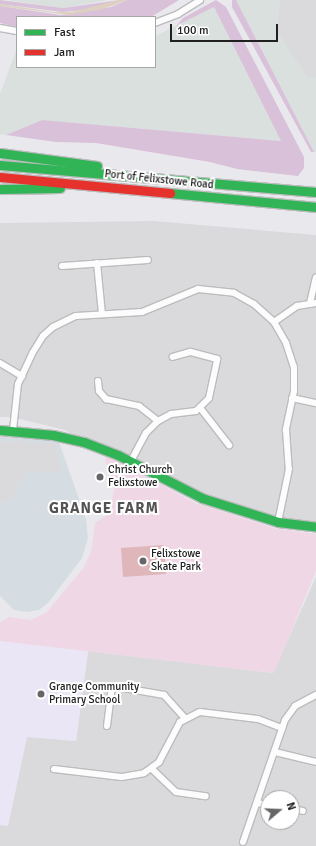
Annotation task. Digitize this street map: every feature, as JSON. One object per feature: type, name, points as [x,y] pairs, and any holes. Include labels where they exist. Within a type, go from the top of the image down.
[{"type":"main road","points":[[0,153],[114,168],[159,178]]},
{"type":"main road","name":"Port of Felixstowe Road","points":[[0,165],[316,192]]},
{"type":"main road","name":"Port of Felixstowe Road","points":[[0,177],[316,207]]},
{"type":"main road","points":[[0,189],[88,185]]},
{"type":"main road","points":[[0,430],[13,430],[53,435],[84,442],[131,461],[202,498],[278,522],[316,527]]},
{"type":"street","points":[[156,23],[178,14],[200,0]]},
{"type":"street","points":[[0,28],[16,31]]},
{"type":"street","points":[[62,266],[148,260]]},
{"type":"street","points":[[97,263],[102,314]]},
{"type":"street","points":[[274,322],[290,309],[313,303],[316,278]]},
{"type":"street","points":[[13,430],[16,394],[22,376],[43,336],[52,327],[76,316],[142,312],[190,291],[212,289],[242,296],[261,309],[274,322],[286,342],[292,358],[294,383],[286,430],[288,479],[278,522]]},
{"type":"street","points":[[131,461],[146,433],[158,421],[171,414],[190,413],[200,408],[209,398],[217,359],[190,352],[173,358]]},
{"type":"street","points":[[0,363],[22,376]]},
{"type":"street","points":[[98,381],[99,391],[106,399],[139,406],[158,421]]},
{"type":"street","points":[[292,398],[316,404]]},
{"type":"street","points":[[200,408],[229,445]]},
{"type":"street","points":[[108,726],[112,686],[161,694],[172,701],[185,718]]},
{"type":"street","points":[[243,842],[282,728],[295,706],[316,695]]},
{"type":"street","points":[[54,769],[128,777],[152,769],[160,759],[177,726],[185,718],[208,712],[262,720],[282,728]]},
{"type":"street","points":[[275,752],[316,762]]},
{"type":"street","points":[[152,769],[176,792],[206,796]]},
{"type":"shaded area","points":[[0,0],[63,8],[119,0],[85,10],[62,12],[0,4]]},
{"type":"shaded area","points":[[7,0],[107,0],[63,8]]},
{"type":"shaded area","points":[[119,0],[127,0],[103,9],[69,15],[0,6],[0,4],[53,12],[72,12]]},
{"type":"shaded area","points":[[127,0],[179,0],[153,16],[16,16],[16,27],[0,23],[0,6],[61,15],[111,7]]},
{"type":"shaded area","points":[[216,0],[226,7],[304,157],[304,168],[298,176],[237,169],[210,162],[96,143],[56,142],[6,135],[42,120],[281,141],[214,7],[176,26],[183,18]]},
{"type":"shaded area","points":[[232,0],[236,0],[314,152],[311,152],[232,7]]},
{"type":"shaded area","points":[[236,0],[316,0],[316,152],[314,152]]},
{"type":"shaded area","points":[[280,0],[316,0],[316,78],[307,76],[277,32]]},
{"type":"shaded area","points":[[214,7],[281,141],[42,120],[6,135],[0,134],[0,94],[16,51],[16,68],[156,68],[156,36]]},
{"type":"shaded area","points":[[154,221],[316,235],[316,532],[278,528],[203,505],[65,430],[12,417],[0,417],[0,223]]},
{"type":"shaded area","points":[[0,434],[58,439],[86,519],[88,538],[82,558],[48,603],[39,610],[27,612],[14,610],[0,596]]},
{"type":"shaded area","points":[[25,441],[25,444],[55,443],[61,472],[24,472],[24,481],[19,482],[14,497],[0,504],[0,443]]},
{"type":"shaded area","points":[[107,455],[195,503],[277,529],[316,534],[316,571],[274,673],[0,641],[0,622],[9,617],[31,620],[47,612],[84,567],[91,552],[95,523],[109,514],[115,485],[105,460]]},
{"type":"shaded area","name":"Felixstowe Skate Park","points":[[164,545],[166,574],[123,577],[121,548]]},
{"type":"shaded area","points":[[316,577],[316,846],[0,846],[0,825],[8,825],[27,736],[76,741],[88,651],[273,673]]},
{"type":"shaded area","name":"Grange Community Primary School","points":[[0,641],[88,651],[76,741],[27,737],[8,826],[0,825]]},
{"type":"traffic: fast","points":[[0,153],[97,166]]},
{"type":"traffic: fast","points":[[0,165],[316,192]]},
{"type":"traffic: fast","points":[[0,189],[60,188]]},
{"type":"traffic: fast","points":[[170,193],[316,207]]},
{"type":"traffic: fast","points":[[0,430],[53,435],[84,442],[118,455],[202,498],[278,522],[316,527]]},
{"type":"traffic: jam","points":[[0,177],[170,193]]},
{"type":"place","name":"Christ Church Felixstowe","points":[[100,477]]},
{"type":"place","name":"Felixstowe Skate Park","points":[[143,561]]},
{"type":"place","name":"Grange Community Primary School","points":[[41,694]]},
{"type":"district","name":"GRANGE FARM","points":[[104,509]]}]
